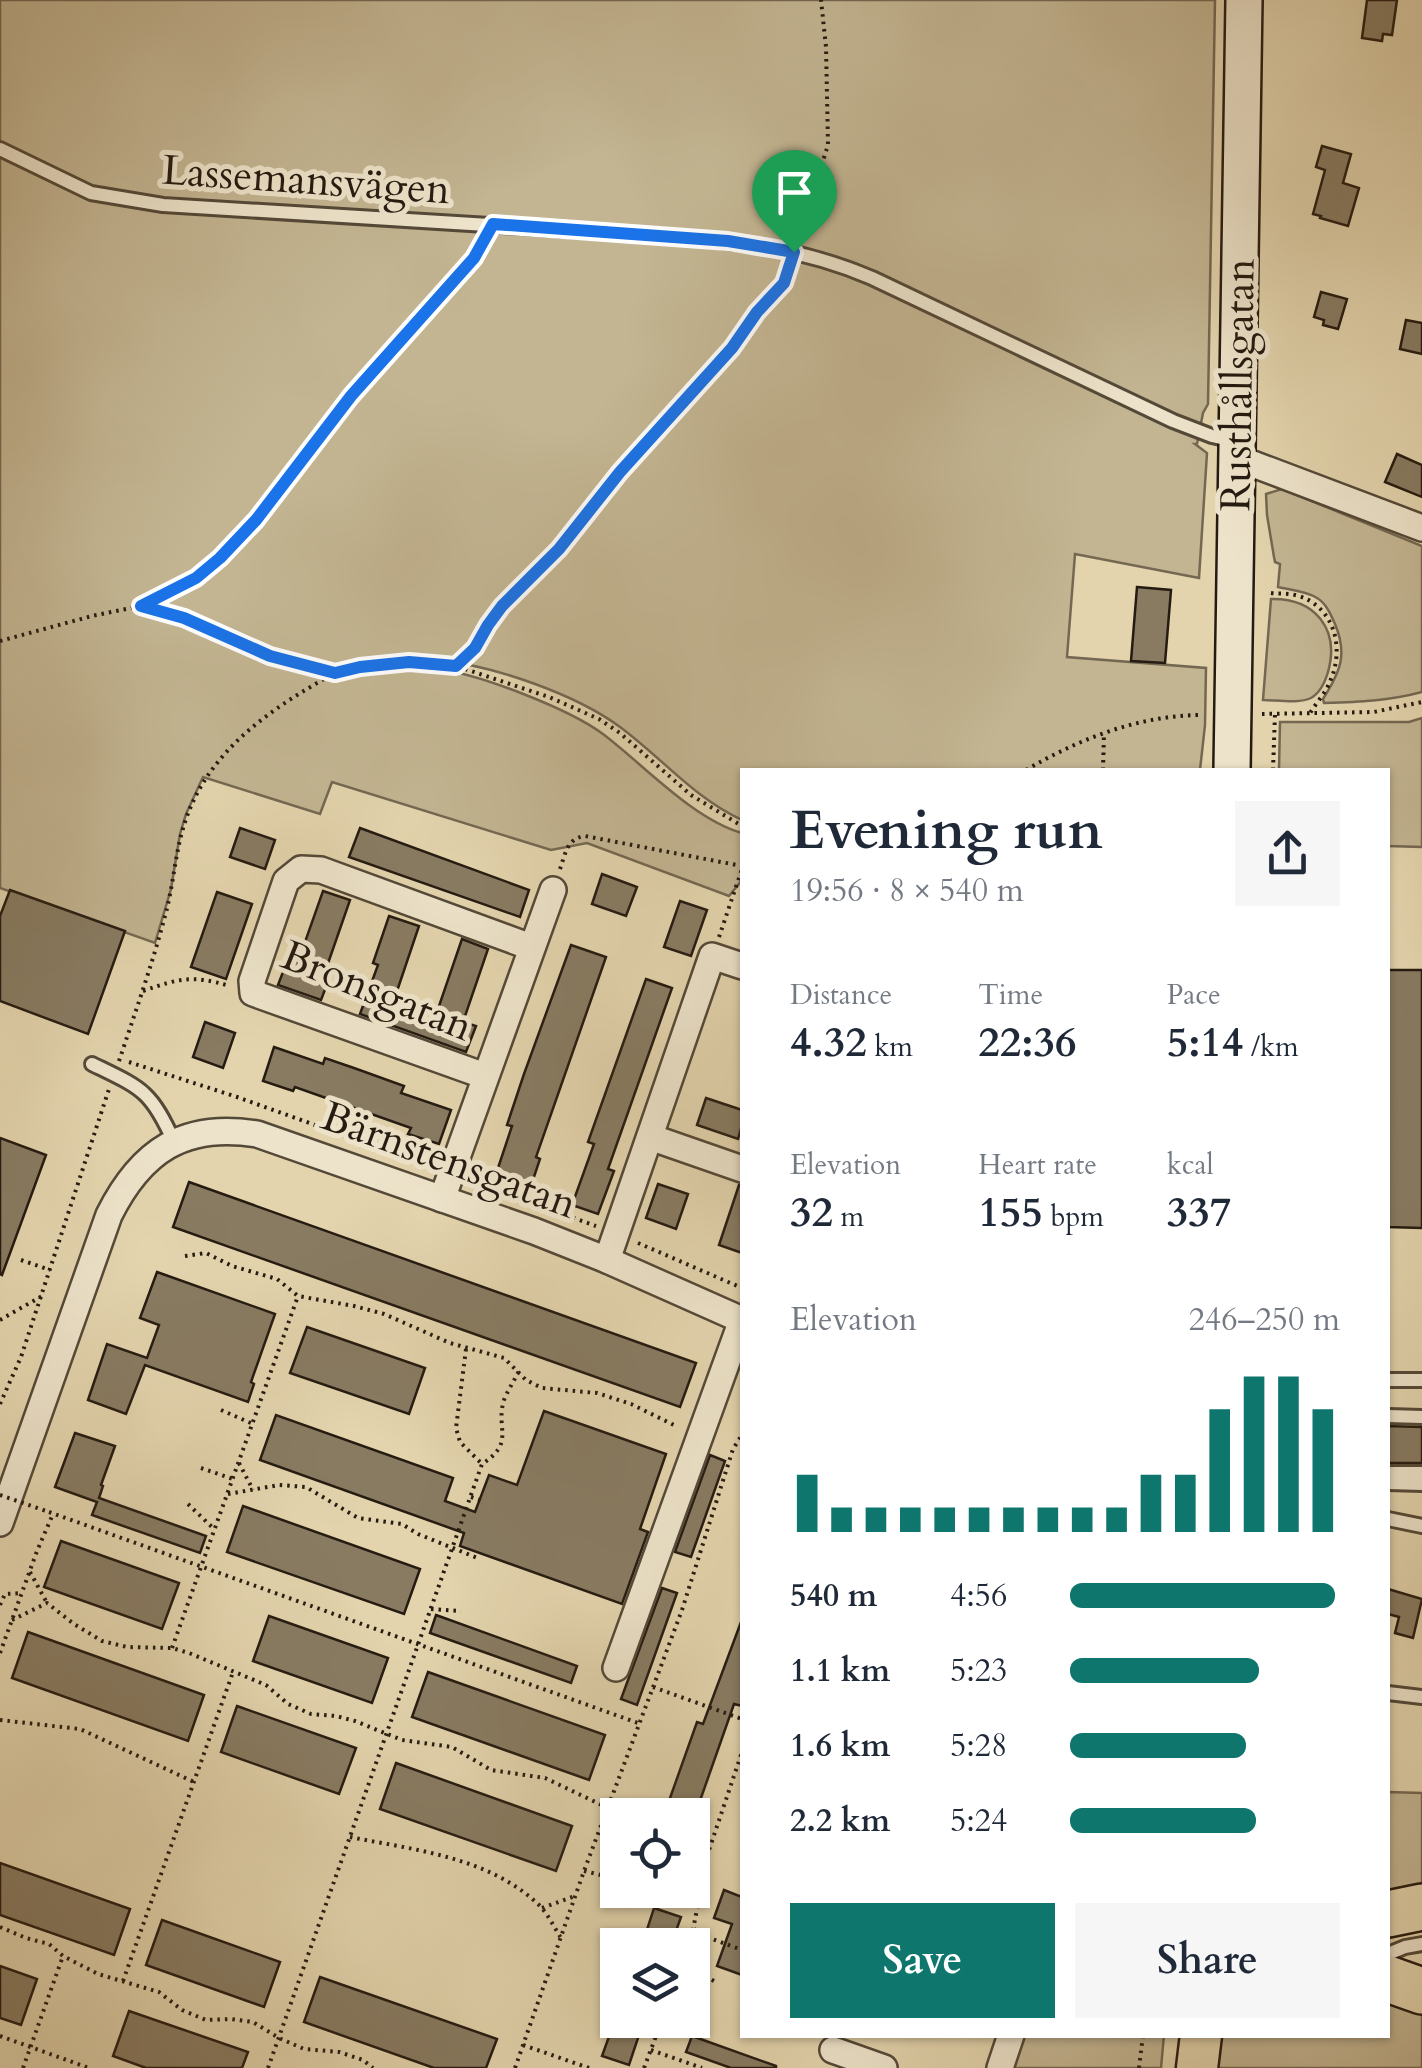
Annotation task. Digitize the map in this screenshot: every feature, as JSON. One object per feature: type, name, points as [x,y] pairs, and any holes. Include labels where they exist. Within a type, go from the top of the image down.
[{"type":"highway","points":[[1390,1914],[1422,1907]]},
{"type":"highway","points":[[1390,1980],[1422,1991]]},
{"type":"main road","name":"Rusthållsgatan","points":[[1232,768],[1244,0]]},
{"type":"main road","points":[[1170,2068],[1173,2038]]},
{"type":"main road","points":[[1196,2068],[1200,2038]]},
{"type":"street","points":[[1237,450],[1422,528]]},
{"type":"street","name":"Bronsgatan","points":[[485,1076],[254,993],[252,981],[286,881],[301,870],[321,870],[531,947]]},
{"type":"street","name":"Bronsgatan","points":[[442,1199],[552,890]]},
{"type":"street","points":[[607,1260],[712,956],[740,965]]},
{"type":"street","name":"Bärnstensgatan","points":[[0,1523],[109,1215],[148,1158],[174,1142],[210,1131],[257,1134],[442,1199],[607,1260],[740,1319]]},
{"type":"street","points":[[650,1138],[740,1167]]},
{"type":"street","name":"Bärnstensgatan","points":[[616,1668],[740,1326]]},
{"type":"street","points":[[1000,2068],[1010,2038]]},
{"type":"street","points":[[833,2050],[884,2068]]},
{"type":"lane","name":"Lassemansvägen","points":[[0,149],[91,193],[164,205],[682,237],[728,241],[836,262],[1237,450]]},
{"type":"lane","points":[[92,1064],[136,1086],[151,1099],[174,1142]]},
{"type":"lane","points":[[1390,1380],[1422,1380]]},
{"type":"lane","points":[[1390,1416],[1422,1417]]},
{"type":"lane","points":[[1390,1473],[1422,1473]]},
{"type":"lane","points":[[1390,1484],[1422,1484]]},
{"type":"lane","points":[[1390,1519],[1422,1526]]},
{"type":"lane","points":[[1390,1693],[1422,1697]]},
{"type":"lane","points":[[1390,1940],[1422,1944]]},
{"type":"lane","points":[[1390,1953],[1422,1944]]},
{"type":"path","points":[[456,666],[475,648],[502,606],[559,549],[620,472],[732,348],[784,283],[828,146],[822,0]]},
{"type":"path","points":[[0,641],[141,606],[196,578],[220,558],[256,520],[351,396],[474,258],[493,224]]},
{"type":"path","points":[[1271,593],[1296,595],[1318,606],[1335,633],[1338,655],[1331,681],[1310,713]]},
{"type":"path","points":[[141,606],[184,618],[270,656],[335,673]]},
{"type":"path","points":[[0,1404],[22,1357],[143,991],[166,912],[185,821],[200,788],[248,730],[289,698],[335,673],[395,663],[456,666],[549,696],[598,719],[635,745],[692,795],[740,825]]},
{"type":"path","points":[[1262,714],[1374,712],[1422,702]]},
{"type":"path","points":[[1273,768],[1275,714]]},
{"type":"path","points":[[1029,768],[1104,732],[1150,720],[1203,715]]},
{"type":"path","points":[[1103,768],[1104,732]]},
{"type":"path","points":[[552,890],[566,850],[578,837],[740,867]]},
{"type":"path","points":[[712,956],[740,873]]},
{"type":"path","points":[[143,991],[182,978],[208,980],[254,993]]},
{"type":"path","points":[[186,1256],[206,1253],[232,1266],[277,1279],[298,1296],[384,1314],[466,1348],[504,1358],[526,1380],[542,1388],[597,1393],[631,1404],[699,1440]]},
{"type":"path","points":[[21,1260],[50,1270]]},
{"type":"path","points":[[0,1320],[42,1296]]},
{"type":"path","points":[[172,1648],[298,1296]]},
{"type":"path","points":[[466,1348],[456,1428],[460,1442],[482,1464]]},
{"type":"path","points":[[268,2068],[482,1464],[494,1456],[502,1442],[503,1403],[519,1371]]},
{"type":"path","points":[[221,1410],[253,1424]]},
{"type":"path","points":[[612,1798],[700,1560],[733,1449],[740,1438]]},
{"type":"path","points":[[238,1463],[254,1490]]},
{"type":"path","points":[[201,1468],[233,1479]]},
{"type":"path","points":[[228,1494],[280,1485],[306,1487],[358,1518],[402,1524],[480,1559]]},
{"type":"path","points":[[0,1495],[639,1723]]},
{"type":"path","points":[[470,1497],[483,1501]]},
{"type":"path","points":[[188,1504],[215,1530]]},
{"type":"path","points":[[0,1653],[51,1513]]},
{"type":"path","points":[[30,1572],[47,1603],[102,1641],[127,1647],[172,1648],[266,1685],[288,1704],[311,1714],[345,1718],[402,1740],[452,1747],[491,1770],[545,1778],[600,1804]]},
{"type":"path","points":[[0,1605],[5,1594],[22,1592]]},
{"type":"path","points":[[12,1620],[47,1603]]},
{"type":"path","points":[[431,1609],[461,1611]]},
{"type":"path","points":[[123,1981],[232,1672]]},
{"type":"path","points":[[652,1686],[740,1718]]},
{"type":"path","points":[[0,1720],[80,1729],[194,1782]]},
{"type":"path","points":[[710,1847],[740,1758]]},
{"type":"path","points":[[731,1784],[740,1787]]},
{"type":"path","points":[[515,2068],[600,1829]]},
{"type":"path","points":[[350,1837],[434,1853],[486,1870],[542,1908],[561,1938]]},
{"type":"path","points":[[584,1872],[600,1875]]},
{"type":"path","points":[[542,1908],[576,1896]]},
{"type":"path","points":[[0,1927],[49,1944],[98,1974],[159,1992],[182,2010],[206,2020],[253,2022],[304,2048],[339,2052],[374,2068]]},
{"type":"path","points":[[710,1938],[740,1949]]},
{"type":"path","points":[[23,2068],[63,1956]]},
{"type":"path","points":[[710,1979],[714,1981]]},
{"type":"path","points":[[0,2036],[88,2068]]},
{"type":"path","points":[[644,2068],[655,2038]]},
{"type":"path","points":[[1139,2068],[1143,2038]]},
{"type":"path","points":[[524,2045],[589,2068]]},
{"type":"path","points":[[651,2050],[702,2068]]},
{"type":"shaded area","points":[[0,0],[1215,0],[1208,404],[1195,444],[1207,453],[1199,578],[1075,554],[1067,657],[1206,668],[1200,768],[740,768],[740,819],[693,789],[602,715],[509,675],[440,661],[437,669],[499,685],[588,724],[688,804],[740,832],[740,882],[729,896],[587,843],[551,850],[332,782],[320,814],[203,777],[180,834],[171,889],[155,943],[0,888]]},
{"type":"shaded area","points":[[1282,489],[1422,546],[1422,692],[1324,703],[1340,663],[1341,645],[1332,617],[1320,600],[1278,587],[1280,564],[1275,562],[1266,494]]},
{"type":"shaded area","points":[[1271,599],[1287,600],[1312,610],[1327,630],[1331,656],[1328,672],[1322,687],[1306,700],[1263,700]]},
{"type":"shaded area","points":[[1422,718],[1422,847],[1390,846],[1390,768],[1279,768],[1280,722],[1409,722]]},
{"type":"shaded area","points":[[1390,1792],[1422,1793],[1422,1891],[1390,1898]]},
{"type":"shaded area","points":[[1390,1995],[1422,2008],[1422,2068],[1206,2068],[1211,2038],[1390,2038]]},
{"type":"shaded area","points":[[1024,2038],[1164,2038],[1161,2068],[1013,2068]]},
{"type":"building","points":[[1367,0],[1397,0],[1392,35],[1383,34],[1382,41],[1362,38]]},
{"type":"building","points":[[1322,146],[1351,154],[1343,183],[1359,188],[1348,226],[1313,214],[1325,170],[1316,167]]},
{"type":"building","points":[[1321,292],[1347,299],[1338,329],[1323,325],[1324,320],[1314,317]]},
{"type":"building","points":[[1406,320],[1422,323],[1422,354],[1400,349]]},
{"type":"building","points":[[1397,454],[1422,465],[1422,497],[1385,482]]},
{"type":"building","points":[[1137,587],[1171,590],[1165,663],[1131,661]]},
{"type":"building","points":[[240,828],[275,840],[265,869],[230,857]]},
{"type":"building","points":[[360,828],[529,890],[520,917],[349,857]]},
{"type":"building","points":[[602,874],[637,887],[626,916],[592,904]]},
{"type":"building","points":[[10,890],[125,931],[88,1034],[0,1001],[0,916]]},
{"type":"building","points":[[323,891],[350,900],[325,972],[331,974],[321,1000],[278,985],[288,959],[298,962]]},
{"type":"building","points":[[217,892],[252,904],[226,979],[191,967]]},
{"type":"building","points":[[680,901],[707,910],[691,956],[664,947]]},
{"type":"building","points":[[389,916],[419,926],[395,997],[437,1012],[462,939],[488,949],[463,1022],[476,1026],[466,1052],[360,1014],[378,965],[373,963]]},
{"type":"building","points":[[571,945],[606,957],[536,1157],[540,1159],[530,1189],[495,1177],[512,1126],[507,1125]]},
{"type":"building","points":[[1390,970],[1422,970],[1422,1228],[1390,1227]]},
{"type":"building","points":[[646,979],[672,988],[608,1169],[614,1171],[598,1214],[572,1205],[594,1144],[588,1142]]},
{"type":"building","points":[[205,1022],[235,1033],[223,1068],[193,1057]]},
{"type":"building","points":[[274,1047],[323,1064],[325,1058],[354,1068],[404,1086],[401,1093],[451,1110],[439,1144],[408,1134],[411,1128],[295,1087],[293,1091],[263,1081]]},
{"type":"building","points":[[706,1098],[740,1109],[738,1139],[697,1125]]},
{"type":"building","points":[[0,1138],[46,1155],[2,1275],[0,1274]]},
{"type":"building","points":[[189,1182],[696,1363],[680,1407],[173,1227]]},
{"type":"building","points":[[658,1184],[688,1194],[676,1229],[646,1218]]},
{"type":"building","points":[[739,1185],[740,1185],[740,1252],[719,1245]]},
{"type":"building","points":[[157,1272],[275,1314],[248,1402],[145,1365],[126,1414],[88,1400],[107,1344],[147,1358],[159,1325],[140,1318]]},
{"type":"building","points":[[307,1327],[425,1368],[409,1414],[290,1373]]},
{"type":"building","points":[[544,1411],[666,1454],[640,1529],[648,1532],[622,1604],[460,1546],[464,1533],[260,1460],[276,1415],[453,1478],[445,1501],[475,1512],[489,1475],[517,1485]]},
{"type":"building","points":[[1390,1426],[1422,1427],[1422,1463],[1390,1463]]},
{"type":"building","points":[[75,1433],[115,1446],[99,1498],[206,1536],[200,1553],[92,1515],[97,1502],[55,1487]]},
{"type":"building","points":[[710,1455],[725,1461],[691,1557],[675,1552]]},
{"type":"building","points":[[243,1506],[420,1569],[404,1614],[227,1552]]},
{"type":"building","points":[[61,1541],[179,1583],[162,1629],[44,1587]]},
{"type":"building","points":[[662,1588],[677,1593],[637,1705],[621,1699]]},
{"type":"building","points":[[1390,1590],[1422,1599],[1413,1638],[1395,1633],[1399,1617],[1390,1615]]},
{"type":"building","points":[[436,1615],[577,1666],[571,1683],[430,1633]]},
{"type":"building","points":[[269,1616],[388,1658],[372,1703],[253,1661]]},
{"type":"building","points":[[740,1625],[740,1706],[734,1704],[701,1798],[670,1798],[697,1722],[703,1724]]},
{"type":"building","points":[[28,1632],[204,1695],[188,1741],[12,1678]]},
{"type":"building","points":[[428,1672],[605,1735],[589,1780],[412,1717]]},
{"type":"building","points":[[237,1706],[356,1748],[339,1794],[221,1752]]},
{"type":"building","points":[[396,1763],[572,1826],[556,1871],[380,1809]]},
{"type":"building","points":[[0,1863],[130,1909],[114,1955],[0,1915]]},
{"type":"building","points":[[724,1890],[740,1896],[740,1974],[717,1966],[732,1924],[714,1918]]},
{"type":"building","points":[[654,1908],[681,1917],[677,1928],[648,1928]]},
{"type":"building","points":[[162,1920],[280,1962],[264,2007],[146,1965]]},
{"type":"building","points":[[0,1966],[37,1979],[21,2025],[0,2018]]},
{"type":"building","points":[[320,1977],[497,2039],[486,2068],[434,2068],[304,2022]]},
{"type":"building","points":[[129,2011],[248,2052],[242,2068],[146,2068],[113,2056]]},
{"type":"building","points":[[608,2038],[638,2038],[629,2065],[602,2056]]},
{"type":"building","points":[[691,2038],[698,2038],[776,2068],[731,2068],[686,2052]]},
{"type":"route","points":[[493,224],[728,241],[794,252],[784,283],[732,348],[620,472],[559,549],[502,606],[475,648],[456,666],[409,662],[335,673],[270,656],[184,618],[141,606],[196,578],[256,520],[351,396],[474,258],[493,224]]}]
